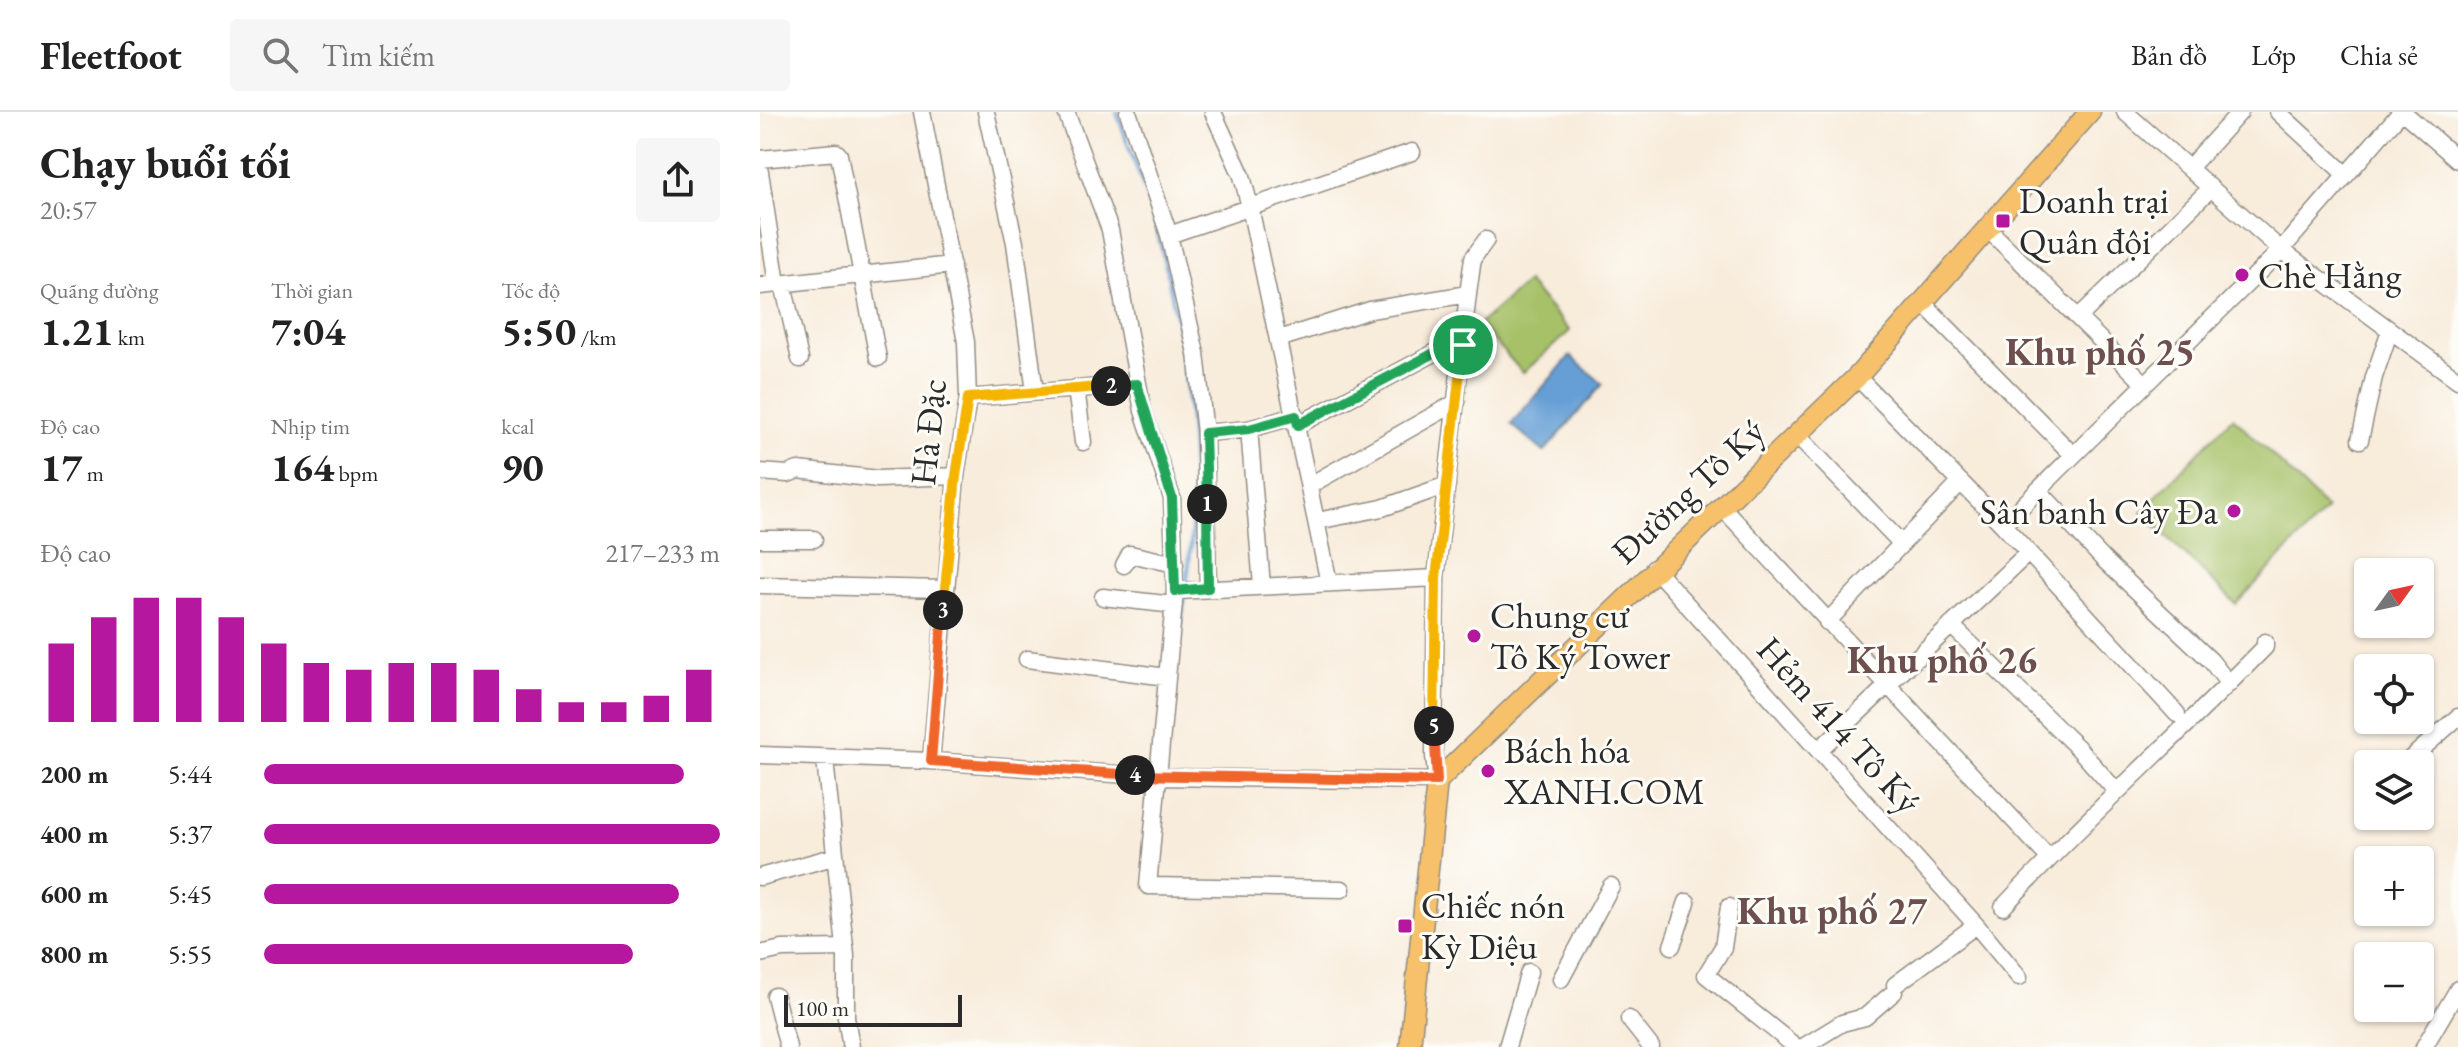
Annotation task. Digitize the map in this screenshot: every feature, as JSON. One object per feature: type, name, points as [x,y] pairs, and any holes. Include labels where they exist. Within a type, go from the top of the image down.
[{"type":"main road","name":"Đường Tô Ký","points":[[1437,781],[1654,568],[1857,377],[2090,112]]},
{"type":"main road","points":[[1410,1047],[1437,781]]},
{"type":"street","name":"Hà Đặc","points":[[922,112],[966,342],[968,398],[956,476],[931,761]]},
{"type":"street","points":[[986,112],[1015,243],[1035,392]]},
{"type":"street","points":[[1066,112],[1110,230],[1137,384],[1172,498],[1175,564],[1186,593]]},
{"type":"street","points":[[1128,112],[1169,235],[1196,353],[1205,433],[1186,593],[1167,677],[1148,886],[1342,889]]},
{"type":"street","points":[[1213,112],[1242,176],[1250,207],[1329,583]]},
{"type":"street","points":[[2125,112],[2281,250],[2458,380]]},
{"type":"street","points":[[2189,168],[2240,112]]},
{"type":"street","points":[[2278,112],[2345,174]]},
{"type":"street","points":[[2003,525],[2281,250],[2402,112],[2458,160]]},
{"type":"street","points":[[760,159],[836,152],[839,155],[878,358]]},
{"type":"street","points":[[1169,235],[1412,152]]},
{"type":"street","points":[[760,172],[773,285],[800,359]]},
{"type":"street","points":[[2080,316],[2211,188]]},
{"type":"street","points":[[1988,229],[2080,316],[2145,384]]},
{"type":"street","points":[[760,755],[825,760],[931,761],[1158,777],[1437,781],[1434,756],[1436,578],[1473,258],[1486,240]]},
{"type":"street","points":[[773,285],[952,265]]},
{"type":"street","points":[[1279,339],[1370,310],[1468,294]]},
{"type":"street","points":[[1923,303],[2073,455]]},
{"type":"street","points":[[2360,440],[2374,377],[2390,330]]},
{"type":"street","points":[[1205,433],[1297,420],[1440,350],[1463,345]]},
{"type":"street","points":[[1857,377],[2003,525],[2177,714]]},
{"type":"street","points":[[968,398],[1137,384]]},
{"type":"street","points":[[1076,388],[1083,442]]},
{"type":"street","points":[[1310,485],[1457,402]]},
{"type":"street","points":[[1249,429],[1262,586]]},
{"type":"street","points":[[1797,435],[1902,544]]},
{"type":"street","points":[[760,472],[788,474],[798,470],[878,479],[956,476]]},
{"type":"street","points":[[1827,622],[1961,482]]},
{"type":"street","points":[[1317,521],[1382,508],[1447,485]]},
{"type":"street","points":[[2038,490],[2103,559],[2211,661],[2229,684]]},
{"type":"street","points":[[1722,507],[1885,686],[2049,858]]},
{"type":"street","points":[[760,539],[814,539]]},
{"type":"street","points":[[1819,750],[2028,553]]},
{"type":"street","points":[[1124,565],[1130,554],[1175,564]]},
{"type":"street","name":"Hẻm 414 Tô Ký","points":[[1654,568],[1976,925],[2019,977]]},
{"type":"street","points":[[1103,597],[1436,578]]},
{"type":"street","points":[[760,585],[945,589]]},
{"type":"street","points":[[1951,625],[2078,748],[2117,792]]},
{"type":"street","points":[[2003,907],[2049,858],[2229,684],[2265,647],[2265,642]]},
{"type":"street","points":[[1027,659],[1167,677]]},
{"type":"street","points":[[2420,750],[2458,717]]},
{"type":"street","points":[[825,760],[845,948],[851,1047]]},
{"type":"street","points":[[760,877],[833,857]]},
{"type":"street","points":[[1561,979],[1611,886]]},
{"type":"street","points":[[1672,946],[1687,902]]},
{"type":"street","points":[[1729,907],[1723,947],[1706,975],[1796,1047]]},
{"type":"street","points":[[1803,1047],[1842,1023],[1865,1017],[1894,988],[1976,925]]},
{"type":"street","points":[[760,954],[782,949],[845,948]]},
{"type":"street","points":[[1507,1047],[1529,972]]},
{"type":"street","points":[[2424,1047],[2458,989]]},
{"type":"street","points":[[775,996],[788,1047]]},
{"type":"street","points":[[1629,1019],[1651,1047]]},
{"type":"green space","points":[[1527,282],[1570,331],[1523,373],[1479,324]]},
{"type":"green space","name":"Sân banh Cây Đa","points":[[2233,417],[2327,509],[2236,604],[2141,512]]},
{"type":"water","points":[[1570,356],[1603,384],[1544,452],[1511,424]]},
{"type":"waterway","points":[[1117,112],[1153,216],[1182,352],[1192,448],[1193,496],[1186,586]]},
{"type":"waterway","points":[[1177,657],[1185,594]]},
{"type":"place","name":"Doanh trại Quân đội","points":[[2003,221]]},
{"type":"place","name":"Chè Hằng","points":[[2242,275]]},
{"type":"place","name":"Sân banh Cây Đa","points":[[2234,511]]},
{"type":"place","name":"Chung cư Tô Ký Tower","points":[[1474,636]]},
{"type":"place","name":"Bách hóa XANH.COM","points":[[1488,771]]},
{"type":"place","name":"Chiếc nón Kỳ Diệu","points":[[1405,926]]},
{"type":"district","name":"Khu phố 25","points":[[2100,351]]},
{"type":"district","name":"Khu phố 26","points":[[1942,659]]},
{"type":"district","name":"Khu phố 27","points":[[1832,910]]},
{"type":"route","points":[[1463,345],[1436,578],[1434,756],[1437,781],[1158,777],[931,761],[956,476],[968,398],[1137,384],[1172,498],[1175,591],[1208,588],[1205,433],[1249,429],[1296,416],[1298,425],[1440,350],[1463,345]]}]
